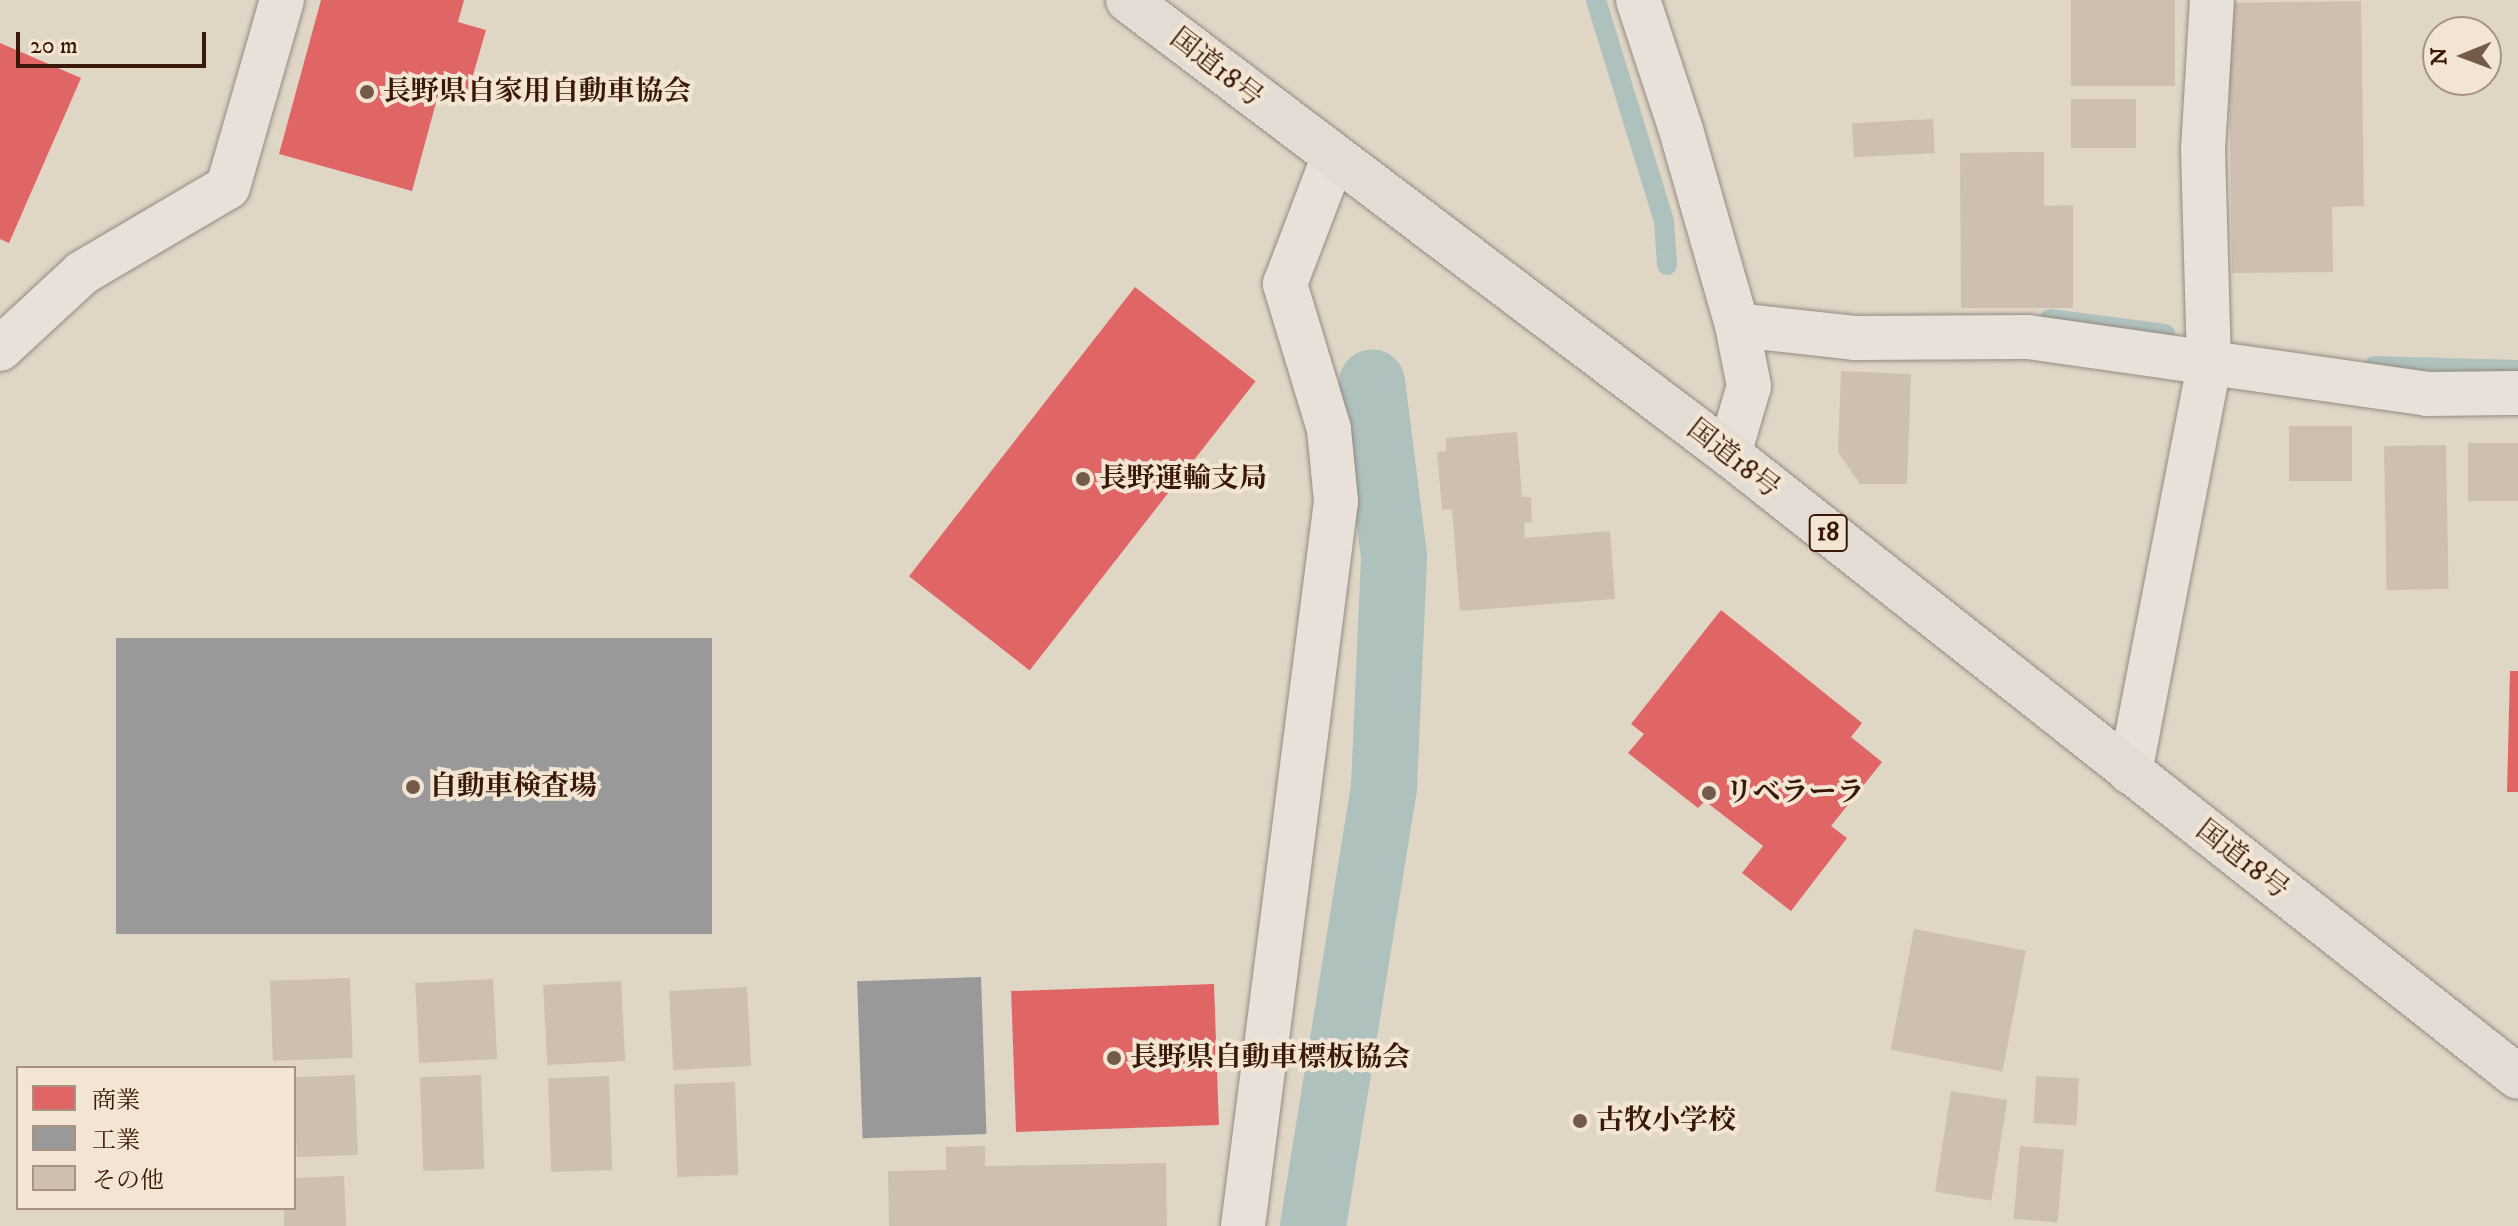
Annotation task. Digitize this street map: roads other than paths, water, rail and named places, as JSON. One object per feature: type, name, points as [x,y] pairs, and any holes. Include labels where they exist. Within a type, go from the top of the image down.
[{"type":"highway","name":"国道18号","points":[[1128,0],[1333,158],[1729,454],[2518,1077]]},
{"type":"street","points":[[0,349],[82,273],[228,187],[282,0]]},
{"type":"street","points":[[1638,0],[1681,130],[1737,325],[1749,386],[1729,454]]},
{"type":"street","points":[[2130,772],[2209,364],[2203,150],[2212,0]]},
{"type":"street","points":[[1243,1226],[1336,501],[1329,429],[1285,284],[1333,158]]},
{"type":"street","points":[[1737,325],[1854,338],[2028,337],[2427,394],[2518,393]]},
{"type":"waterway","points":[[1596,0],[1664,221],[1667,265]]},
{"type":"waterway","points":[[2050,319],[2165,334]]},
{"type":"waterway","points":[[2374,366],[2518,370]]},
{"type":"waterway","points":[[1313,1226],[1384,787],[1394,556],[1372,382]]},
{"type":"place","name":"長野県自家用自動車協会","points":[[367,92]]},
{"type":"place","name":"長野運輸支局","points":[[1083,479]]},
{"type":"place","name":"自動車検査場","points":[[413,787]]},
{"type":"place","name":"リベラーラ","points":[[1709,793]]},
{"type":"place","name":"長野県自動車標板協会","points":[[1114,1058]]},
{"type":"place","name":"古牧小学校","points":[[1580,1121]]}]
